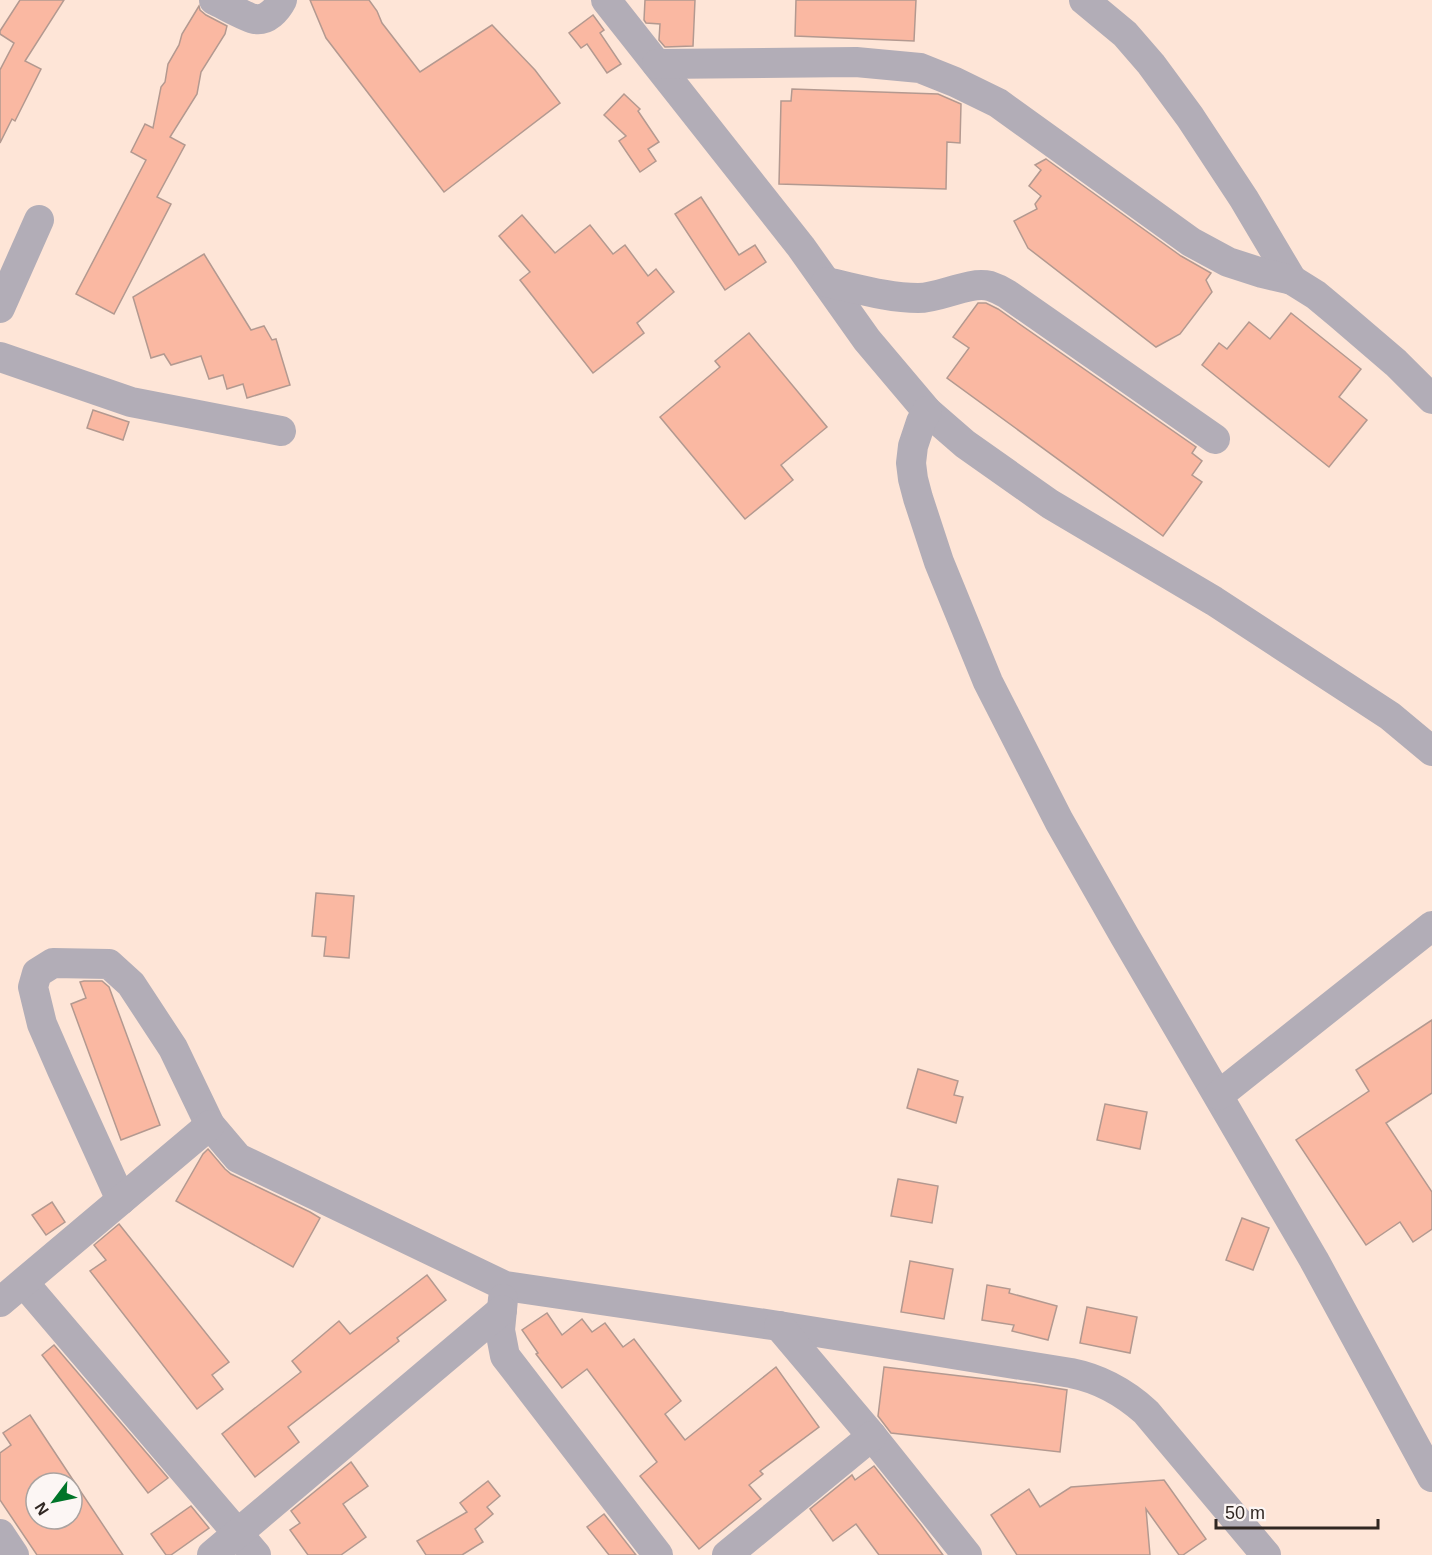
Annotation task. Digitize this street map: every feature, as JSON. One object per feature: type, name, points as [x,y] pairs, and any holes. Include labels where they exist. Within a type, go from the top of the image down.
[{"type":"street","points":[[214,0],[256,19],[268,17],[282,0]]},
{"type":"street","points":[[606,0],[801,247],[867,340],[927,411],[965,444],[1050,504],[1224,608],[1390,716],[1432,751]]},
{"type":"street","points":[[1084,0],[1125,34],[1151,64],[1190,117],[1244,199],[1292,280]]},
{"type":"street","points":[[657,64],[856,62],[920,68],[998,103],[1191,242],[1228,262],[1292,280],[1316,295],[1396,363],[1432,399]]},
{"type":"street","points":[[0,308],[39,220]]},
{"type":"street","points":[[826,282],[894,296],[919,298],[941,295],[972,286],[993,287],[1007,294],[1215,439]]},
{"type":"street","points":[[0,357],[131,402],[281,431]]},
{"type":"street","points":[[927,411],[913,446],[911,463],[915,489],[939,562],[988,682],[1059,821],[1314,1260],[1432,1477]]},
{"type":"street","points":[[1219,1095],[1432,926]]},
{"type":"street","points":[[121,1200],[42,1024],[33,987],[37,973],[53,963],[109,964],[131,984],[173,1048],[210,1125],[238,1158],[503,1298],[779,1326],[1071,1373],[1102,1382],[1132,1399],[1146,1412],[1266,1555]]},
{"type":"street","points":[[0,1302],[210,1125]]},
{"type":"street","points":[[24,1283],[247,1544]]},
{"type":"street","points":[[212,1555],[247,1544],[503,1298]]},
{"type":"street","points":[[503,1298],[500,1330],[505,1356],[658,1555]]},
{"type":"street","points":[[779,1326],[872,1436],[967,1555]]},
{"type":"street","points":[[727,1555],[872,1436]]},
{"type":"street","points":[[0,1534],[14,1555]]},
{"type":"building","points":[[20,0],[64,0],[25,61],[41,69],[15,121],[12,119],[0,143],[0,70],[14,43],[0,34],[0,31]]},
{"type":"building","points":[[310,0],[369,0],[382,23],[420,72],[492,25],[535,70],[560,103],[444,192],[326,38]]},
{"type":"building","points":[[645,0],[695,0],[693,46],[665,47],[659,40],[660,24],[646,23],[644,20]]},
{"type":"building","points":[[796,0],[916,0],[914,41],[795,36]]},
{"type":"building","points":[[199,6],[206,15],[227,26],[225,34],[201,72],[197,94],[170,137],[185,145],[157,197],[171,204],[114,314],[76,294],[146,160],[131,152],[145,124],[153,128],[168,64]]},
{"type":"building","points":[[593,15],[604,30],[600,33],[621,64],[607,73],[587,44],[581,48],[569,33]]},
{"type":"building","points":[[792,89],[938,94],[961,104],[960,143],[947,142],[946,189],[779,184],[781,101],[791,101]]},
{"type":"building","points":[[624,94],[640,109],[638,111],[659,142],[648,149],[656,161],[640,172],[619,141],[626,136],[604,115]]},
{"type":"building","points":[[1046,159],[1181,256],[1211,273],[1206,280],[1212,292],[1180,334],[1156,347],[1028,248],[1014,221],[1037,209],[1035,204],[1041,196],[1029,186],[1041,170],[1035,165]]},
{"type":"building","points":[[701,197],[739,255],[755,245],[766,262],[725,290],[675,214]]},
{"type":"building","points":[[522,215],[555,253],[590,225],[613,254],[625,245],[648,276],[656,269],[674,292],[637,323],[644,333],[593,373],[520,280],[530,272],[499,236]]},
{"type":"building","points":[[204,254],[251,330],[264,326],[272,340],[276,339],[290,385],[247,398],[243,384],[227,389],[223,375],[209,379],[201,356],[171,365],[164,354],[151,358],[133,297]]},
{"type":"building","points":[[978,303],[986,303],[998,309],[1196,447],[1192,453],[1202,461],[1192,475],[1202,482],[1163,536],[947,378],[969,348],[953,337]]},
{"type":"building","points":[[1291,313],[1361,369],[1339,397],[1367,420],[1329,467],[1202,365],[1219,343],[1227,349],[1249,322],[1270,339]]},
{"type":"building","points":[[749,333],[827,427],[781,465],[793,480],[745,519],[660,417],[720,367],[715,361]]},
{"type":"building","points":[[93,410],[129,422],[123,440],[87,428]]},
{"type":"building","points":[[316,893],[354,896],[349,958],[324,956],[326,937],[312,936]]},
{"type":"building","points":[[102,981],[109,987],[160,1125],[121,1140],[71,1004],[86,998],[80,982]]},
{"type":"building","points":[[1432,1020],[1432,1093],[1386,1123],[1432,1192],[1432,1229],[1413,1242],[1400,1222],[1366,1245],[1296,1140],[1369,1091],[1356,1070]]},
{"type":"building","points":[[918,1069],[958,1081],[954,1095],[963,1097],[956,1123],[907,1108]]},
{"type":"building","points":[[1105,1104],[1147,1112],[1140,1149],[1097,1140]]},
{"type":"building","points":[[208,1149],[231,1174],[320,1218],[293,1267],[176,1201]]},
{"type":"building","points":[[898,1179],[938,1186],[932,1223],[891,1216]]},
{"type":"building","points":[[52,1202],[65,1222],[46,1235],[32,1215]]},
{"type":"building","points":[[1242,1218],[1269,1228],[1253,1270],[1226,1260]]},
{"type":"building","points":[[119,1224],[229,1362],[212,1375],[223,1389],[197,1409],[90,1271],[106,1260],[94,1245]]},
{"type":"building","points":[[910,1261],[953,1269],[944,1319],[901,1312]]},
{"type":"building","points":[[427,1275],[446,1300],[397,1338],[399,1341],[288,1427],[299,1442],[255,1477],[222,1434],[301,1372],[292,1361],[339,1321],[350,1334]]},
{"type":"building","points":[[987,1285],[1010,1289],[1009,1293],[1057,1306],[1048,1340],[1012,1331],[1014,1325],[982,1320]]},
{"type":"building","points":[[1087,1307],[1137,1317],[1130,1353],[1080,1343]]},
{"type":"building","points":[[547,1313],[562,1335],[582,1319],[592,1332],[605,1323],[623,1347],[634,1339],[681,1401],[665,1414],[685,1440],[776,1367],[819,1427],[760,1471],[763,1474],[749,1485],[761,1499],[699,1549],[640,1476],[657,1462],[587,1369],[562,1388],[536,1354],[538,1353],[522,1330]]},
{"type":"building","points":[[54,1345],[168,1478],[148,1493],[42,1355]]},
{"type":"building","points":[[884,1367],[1067,1390],[1060,1452],[891,1433],[878,1416]]},
{"type":"building","points":[[30,1415],[67,1471],[24,1471],[24,1531],[84,1531],[84,1496],[123,1555],[37,1555],[0,1500],[0,1453],[11,1445],[3,1433]]},
{"type":"building","points":[[351,1462],[368,1486],[343,1504],[366,1537],[341,1555],[308,1555],[290,1530],[300,1523],[291,1511]]},
{"type":"building","points":[[874,1466],[943,1555],[879,1555],[856,1524],[833,1541],[810,1509],[852,1475],[855,1480]]},
{"type":"building","points":[[1164,1480],[1206,1539],[1183,1555],[1179,1555],[1146,1509],[1150,1555],[1017,1555],[991,1515],[1029,1489],[1040,1507],[1071,1487]]},
{"type":"building","points":[[488,1481],[500,1496],[487,1507],[493,1514],[475,1529],[483,1542],[462,1555],[426,1555],[417,1541],[467,1512],[460,1503]]},
{"type":"building","points":[[191,1506],[209,1528],[171,1555],[166,1555],[151,1534]]},
{"type":"building","points":[[604,1514],[636,1555],[609,1555],[587,1527]]}]
